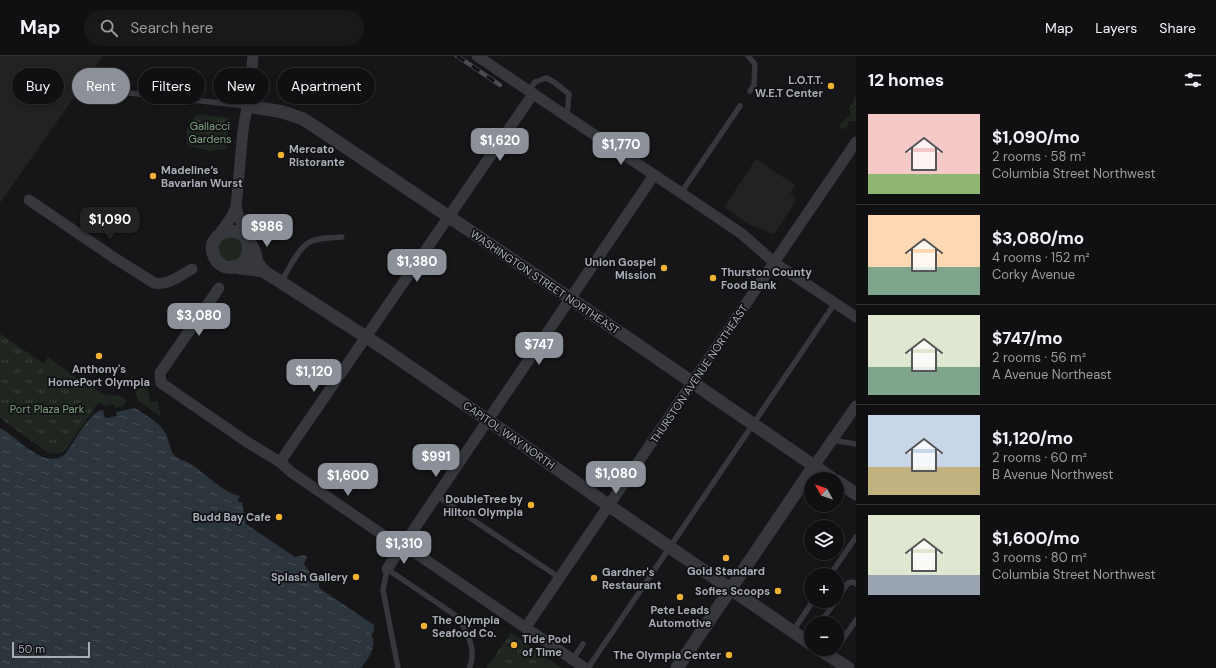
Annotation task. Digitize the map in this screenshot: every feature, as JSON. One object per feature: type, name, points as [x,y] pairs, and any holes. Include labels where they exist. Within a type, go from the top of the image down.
[{"type":"street","points":[[236,207],[240,220],[246,231],[249,246],[248,256],[245,261],[237,267],[225,267],[216,260],[212,250],[218,236],[232,216],[236,207],[243,130],[248,106],[253,56]]},
{"type":"street","points":[[477,56],[742,234],[775,262],[856,317]]},
{"type":"street","points":[[280,462],[448,217],[531,92]]},
{"type":"street","name":"WASHINGTON STREET NORTHEAST","points":[[248,106],[283,112],[303,119],[571,299],[823,472]]},
{"type":"street","name":"THURSTON AVENUE NORTHEAST","points":[[526,627],[856,142]]},
{"type":"street","points":[[387,569],[571,299],[654,174]]},
{"type":"street","points":[[29,200],[154,283],[159,284],[168,282],[192,269]]},
{"type":"street","points":[[218,236],[222,233],[231,231],[241,234],[255,252],[258,262],[265,272]]},
{"type":"street","name":"CAPITOL WAY NORTH","points":[[237,267],[244,269],[252,268],[265,272],[366,336],[669,547],[804,637]]},
{"type":"street","points":[[219,288],[160,373],[161,382],[247,442],[280,462],[291,472],[402,548],[416,553],[572,660],[587,668]]},
{"type":"street","points":[[677,668],[856,406]]},
{"type":"street","points":[[844,486],[856,494]]},
{"type":"street","points":[[839,656],[848,668]]},
{"type":"lane","points":[[748,56],[756,64],[754,85],[750,91]]},
{"type":"lane","points":[[531,92],[535,82],[546,78],[554,82],[569,94],[567,116]]},
{"type":"lane","points":[[130,93],[248,106]]},
{"type":"lane","points":[[681,193],[740,106]]},
{"type":"lane","points":[[281,282],[307,243],[322,239],[342,237]]},
{"type":"lane","points":[[587,668],[835,303]]},
{"type":"lane","points":[[832,440],[856,444]]},
{"type":"lane","points":[[437,496],[560,578]]},
{"type":"lane","points":[[835,568],[856,537]]},
{"type":"lane","points":[[398,668],[383,590],[387,569],[454,615],[460,621],[464,627],[472,653],[472,664],[469,668]]},
{"type":"lane","points":[[844,589],[848,583],[853,582],[856,584]]},
{"type":"lane","points":[[793,631],[808,608]]},
{"type":"lane","points":[[844,638],[856,620]]},
{"type":"lane","points":[[572,660],[583,644]]},
{"type":"shaded area","points":[[0,56],[103,56],[95,68],[72,68],[72,100],[0,203]]},
{"type":"shaded area","points":[[756,159],[795,185],[790,193],[794,195],[795,203],[774,234],[750,225],[724,207]]},
{"type":"green space","points":[[856,94],[856,121],[849,121],[847,128],[844,129],[839,127],[851,113],[849,108],[851,104],[855,106],[853,101]]},
{"type":"green space","name":"Gallacci Gardens","points":[[199,114],[228,118],[226,149],[206,150],[187,144],[188,127],[193,119]]},
{"type":"green space","points":[[231,235],[242,242],[243,255],[232,263],[220,258],[218,249],[219,243]]},
{"type":"green space","name":"Port Plaza Park","points":[[0,334],[99,401],[63,452],[56,454],[48,453],[0,418]]},
{"type":"green space","points":[[48,357],[102,394],[121,396],[127,401],[123,406],[115,408],[114,404],[105,406],[69,380],[65,379],[52,382],[48,380],[44,374],[43,368]]},
{"type":"green space","points":[[147,387],[151,402],[158,402],[161,417],[138,401],[135,389]]},
{"type":"green space","points":[[511,633],[562,668],[486,668]]},
{"type":"water","points":[[135,408],[160,426],[167,436],[174,455],[191,464],[227,491],[240,496],[238,500],[239,502],[242,502],[246,524],[295,557],[304,555],[307,557],[304,564],[312,576],[319,581],[319,588],[374,625],[374,632],[371,634],[373,639],[373,648],[361,668],[0,668],[0,428],[39,455],[48,458],[56,458],[64,455],[87,422],[98,412],[103,410],[105,418],[117,416],[116,412]]},
{"type":"railway","points":[[457,56],[500,85]]},
{"type":"place","name":"L.O.T.T. W.E.T Center","points":[[831,86]]},
{"type":"place","name":"Mercato Ristorante","points":[[281,155]]},
{"type":"place","name":"Madeline’s Bavarian Wurst","points":[[153,176]]},
{"type":"place","name":"Union Gospel Mission","points":[[664,268]]},
{"type":"place","name":"Thurston County Food Bank","points":[[713,278]]},
{"type":"place","name":"Anthony's HomePort Olympia","points":[[99,356]]},
{"type":"place","name":"DoubleTree by Hilton Olympia","points":[[531,505]]},
{"type":"place","name":"Budd Bay Cafe","points":[[279,517]]},
{"type":"place","name":"Gold Standard","points":[[726,558]]},
{"type":"place","name":"Splash Gallery","points":[[356,577]]},
{"type":"place","name":"Gardner's Restaurant","points":[[594,578]]},
{"type":"place","name":"Sofies Scoops","points":[[778,591]]},
{"type":"place","name":"Pete Leads Automotive","points":[[680,597]]},
{"type":"place","name":"The Olympia Seafood Co.","points":[[424,626]]},
{"type":"place","name":"Tide Pool of Time","points":[[514,645]]},
{"type":"place","name":"The Olympia Center","points":[[729,655]]}]
